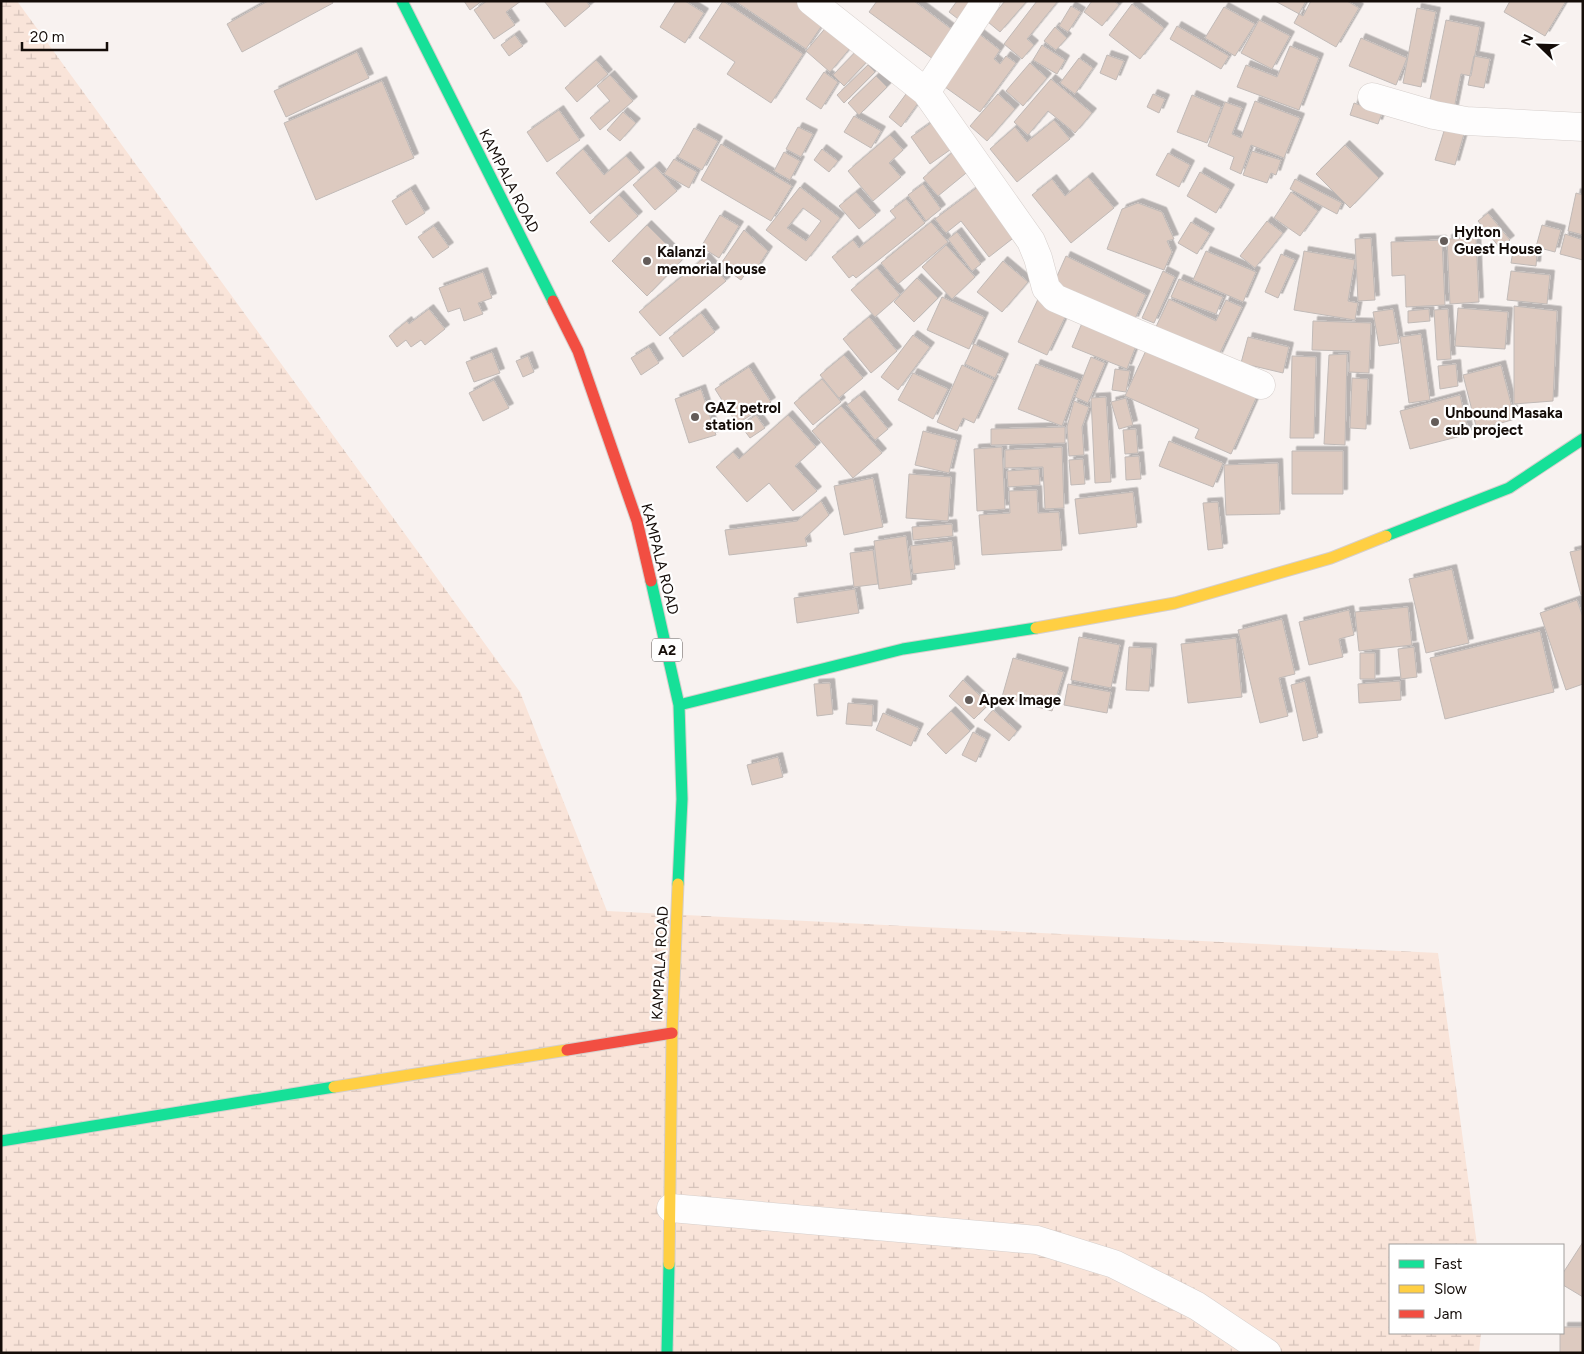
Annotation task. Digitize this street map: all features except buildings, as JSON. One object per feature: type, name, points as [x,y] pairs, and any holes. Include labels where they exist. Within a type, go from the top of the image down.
[{"type":"street","name":"KAMPALA ROAD","points":[[402,1],[578,351],[637,521],[679,705],[682,799],[672,1033],[671,1208],[667,1353]]},
{"type":"street","points":[[810,1],[926,92],[1030,241],[1038,258],[1046,288],[1055,298],[1261,385]]},
{"type":"street","points":[[926,92],[986,1]]},
{"type":"street","points":[[1372,97],[1434,116],[1466,121],[1583,127]]},
{"type":"street","points":[[679,705],[903,649],[1175,603],[1331,558],[1509,488],[1583,439]]},
{"type":"street","points":[[1,1141],[672,1033]]},
{"type":"street","points":[[671,1208],[1038,1240],[1114,1264],[1197,1306],[1267,1353]]},
{"type":"green space","points":[[1,1],[17,1],[520,692],[607,911],[1438,953],[1477,1244],[1389,1244],[1389,1334],[1481,1334],[1479,1353],[1,1353]]},
{"type":"traffic: fast","points":[[402,1],[553,301]]},
{"type":"traffic: fast","points":[[1386,536],[1509,488],[1583,439]]},
{"type":"traffic: fast","points":[[651,581],[679,705],[682,799],[678,884]]},
{"type":"traffic: fast","points":[[679,705],[903,649],[1036,628]]},
{"type":"traffic: fast","points":[[1,1141],[334,1087]]},
{"type":"traffic: fast","points":[[667,1353],[669,1264]]},
{"type":"traffic: slow","points":[[1036,628],[1175,603],[1331,558],[1386,536]]},
{"type":"traffic: slow","points":[[669,1264],[672,1033],[678,884]]},
{"type":"traffic: slow","points":[[334,1087],[567,1050]]},
{"type":"traffic: jam","points":[[553,301],[578,351],[637,521],[651,581]]},
{"type":"traffic: jam","points":[[567,1050],[672,1033]]},
{"type":"place","name":"Hylton Guest House","points":[[1444,241]]},
{"type":"place","name":"Kalanzi memorial house","points":[[647,261]]},
{"type":"place","name":"GAZ petrol station","points":[[695,417]]},
{"type":"place","name":"Unbound Masaka sub project","points":[[1435,422]]},
{"type":"place","name":"Apex Image","points":[[969,700]]}]
